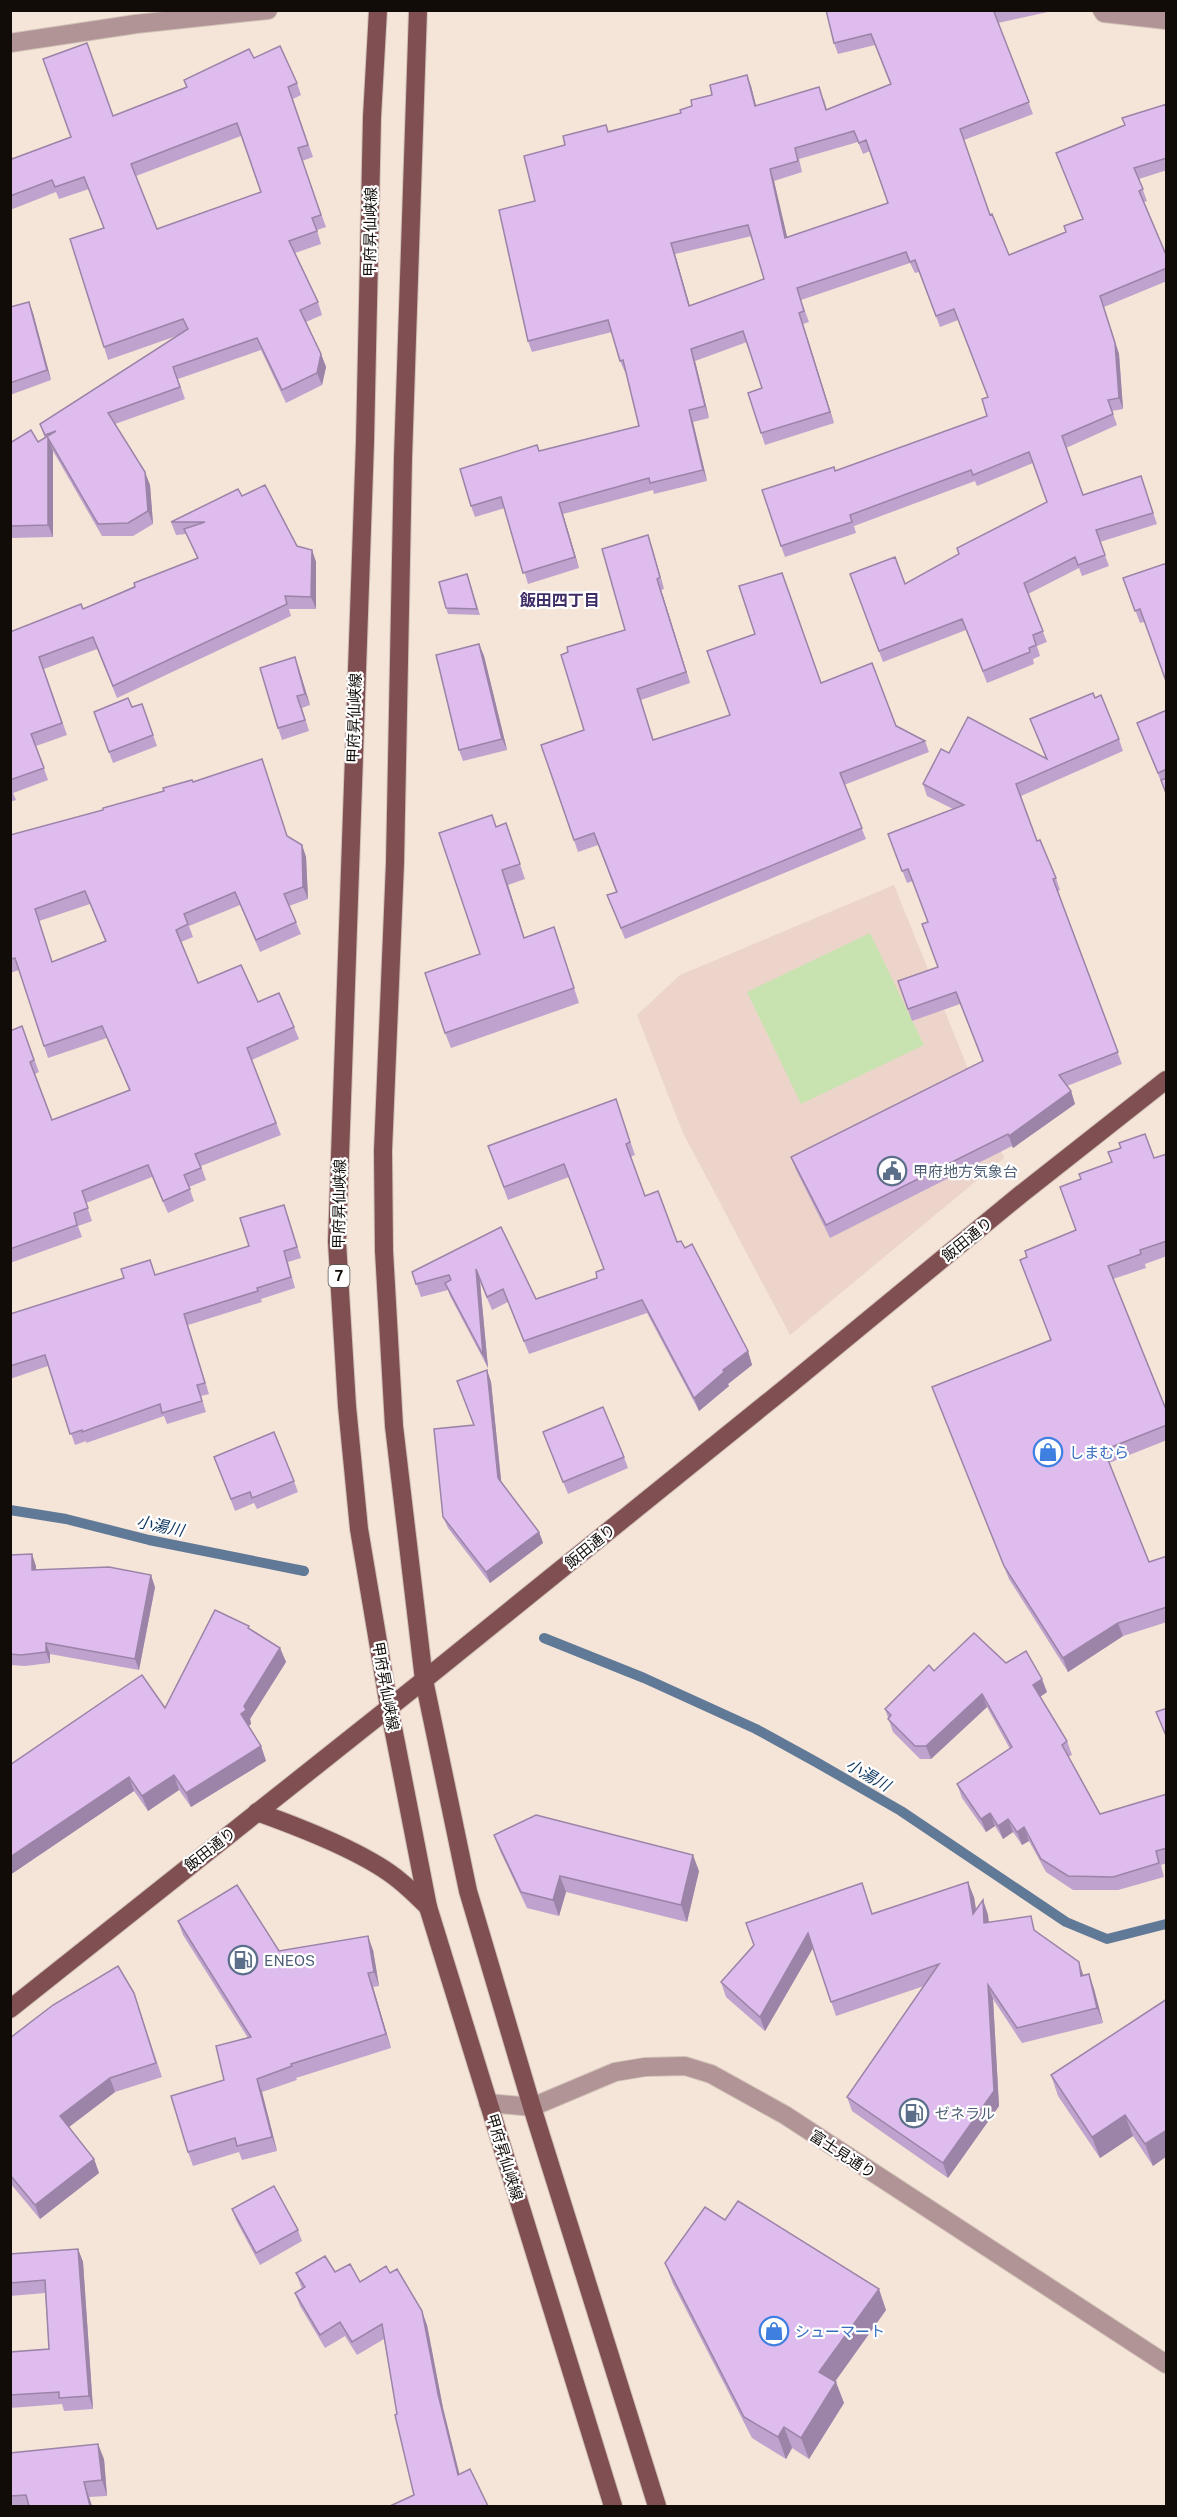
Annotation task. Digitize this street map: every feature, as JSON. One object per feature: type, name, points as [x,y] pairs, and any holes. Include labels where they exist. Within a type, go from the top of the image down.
[{"type":"main road","name":"甲府昇仙峡線","points":[[378,10],[372,117],[365,442],[352,750],[338,1242],[347,1406],[359,1529],[389,1707],[428,1907],[613,2506]]},
{"type":"main road","points":[[418,10],[404,446],[395,863],[383,1151],[384,1251],[394,1426],[424,1680],[468,1891],[532,2107],[657,2506]]},
{"type":"main road","name":"飯田通り","points":[[10,2009],[424,1680],[1020,1195],[1167,1080]]},
{"type":"main road","points":[[257,1812],[298,1827],[363,1858],[399,1880],[428,1907]]},
{"type":"street","points":[[10,43],[136,24],[268,10]]},
{"type":"street","points":[[1102,10],[1104,13],[1167,20]]},
{"type":"street","name":"富士見通り","points":[[488,2103],[532,2107],[615,2072],[645,2067],[685,2066],[711,2074],[784,2115],[1167,2364]]},
{"type":"shaded area","points":[[894,885],[1004,1158],[790,1335],[683,1133],[637,1015],[680,975]]},
{"type":"green space","points":[[870,933],[924,1045],[801,1104],[747,992]]},
{"type":"building","points":[[826,10],[1000,10],[994,12],[1029,102],[960,129],[990,215],[992,214],[1009,255],[1066,232],[1064,226],[1083,219],[1056,153],[1125,125],[1122,118],[1167,104],[1167,158],[1134,168],[1143,189],[1139,191],[1167,257],[1167,268],[1100,296],[1115,343],[1119,398],[1108,400],[1113,414],[1062,436],[1083,495],[1141,476],[1153,513],[1096,530],[1105,555],[1078,565],[1075,557],[1024,583],[1043,631],[1033,635],[1036,645],[1029,648],[1030,652],[983,671],[962,619],[879,651],[850,574],[895,557],[905,584],[959,554],[957,548],[1047,502],[1029,452],[973,475],[971,470],[850,515],[852,522],[781,546],[762,490],[834,467],[835,471],[987,416],[982,399],[988,397],[954,309],[936,316],[915,260],[910,262],[906,252],[797,288],[804,311],[799,313],[830,412],[761,433],[748,393],[762,388],[743,331],[691,349],[705,406],[689,410],[703,470],[650,483],[649,478],[559,503],[575,557],[523,573],[501,497],[471,506],[460,469],[537,445],[539,451],[639,426],[623,360],[620,361],[608,320],[528,341],[499,210],[535,201],[524,156],[565,145],[563,136],[606,125],[608,132],[681,113],[680,110],[692,106],[691,100],[712,95],[710,85],[747,75],[755,106],[819,87],[826,110],[891,84],[871,34],[834,43]],"holes":[[[854,131],[859,143],[866,140],[888,203],[785,238],[770,169],[798,161],[795,148]],[[748,225],[764,279],[689,306],[671,243]]]},
{"type":"building","points":[[87,43],[113,116],[187,87],[184,80],[249,49],[254,58],[280,46],[297,83],[288,87],[308,145],[298,148],[321,215],[312,218],[317,231],[289,241],[318,302],[300,310],[321,354],[317,373],[282,390],[257,338],[173,367],[180,387],[108,413],[145,472],[148,511],[128,523],[98,524],[48,438],[48,525],[10,526],[10,443],[31,430],[38,442],[56,431],[45,435],[40,424],[188,329],[183,319],[104,347],[70,239],[104,228],[84,177],[55,187],[52,180],[10,196],[10,154],[12,159],[71,137],[43,59]],"holes":[[[237,123],[261,192],[157,229],[131,164]]]},
{"type":"building","points":[[29,302],[47,370],[10,383],[10,307]]},
{"type":"building","points":[[265,485],[297,546],[312,550],[311,597],[285,596],[287,604],[113,686],[93,637],[39,657],[62,723],[31,734],[44,768],[10,780],[10,632],[81,604],[83,609],[135,587],[134,583],[198,558],[184,529],[205,522],[171,522],[238,489],[242,496]]},
{"type":"building","points":[[648,535],[660,577],[657,579],[686,672],[637,689],[653,740],[730,715],[707,651],[755,634],[739,586],[782,573],[821,683],[872,663],[896,726],[925,741],[840,773],[862,828],[621,928],[607,895],[617,892],[594,833],[574,840],[541,745],[584,730],[561,655],[568,652],[567,647],[625,630],[602,549]]},
{"type":"building","points":[[1167,563],[1167,684],[1140,609],[1135,611],[1123,578]]},
{"type":"building","points":[[467,574],[477,609],[446,608],[439,582]]},
{"type":"building","points":[[479,644],[502,739],[459,750],[436,655]]},
{"type":"building","points":[[295,657],[305,694],[297,696],[305,720],[278,728],[260,668]]},
{"type":"building","points":[[1093,693],[1095,698],[1101,695],[1119,739],[1016,784],[1037,841],[1040,840],[1056,878],[1053,879],[1118,1052],[1059,1075],[1071,1091],[1009,1136],[1008,1134],[826,1225],[791,1157],[983,1061],[956,992],[908,1009],[898,981],[938,967],[922,924],[928,922],[908,869],[902,871],[888,834],[964,805],[923,784],[941,749],[949,753],[968,717],[1047,759],[1030,719]]},
{"type":"building","points":[[128,698],[132,707],[142,704],[153,735],[109,752],[94,712]]},
{"type":"building","points":[[1167,710],[1167,769],[1158,773],[1137,723]]},
{"type":"building","points":[[262,759],[287,836],[302,845],[303,887],[284,894],[296,922],[256,940],[235,892],[184,914],[188,924],[176,930],[198,983],[241,965],[258,1002],[279,993],[294,1027],[247,1048],[276,1123],[195,1154],[201,1168],[184,1175],[190,1189],[163,1201],[148,1165],[82,1191],[88,1208],[74,1213],[77,1225],[10,1249],[10,1031],[22,1026],[34,1060],[30,1062],[52,1120],[130,1090],[102,1026],[44,1046],[15,958],[10,959],[10,835],[103,810],[103,808],[164,791],[163,788],[192,780],[193,782]],"holes":[[[85,891],[106,941],[52,962],[35,909]]]},
{"type":"building","points":[[1167,778],[1167,796],[1161,780]]},
{"type":"building","points":[[492,815],[496,827],[506,823],[520,864],[502,870],[524,938],[554,927],[574,988],[445,1033],[425,973],[480,954],[439,833]]},
{"type":"building","points":[[616,1099],[630,1142],[626,1144],[645,1196],[658,1191],[677,1242],[681,1241],[685,1248],[692,1244],[748,1351],[723,1370],[724,1372],[694,1398],[642,1300],[524,1341],[503,1289],[487,1297],[476,1269],[483,1355],[445,1283],[451,1280],[449,1275],[416,1284],[412,1272],[501,1227],[536,1299],[597,1278],[596,1272],[604,1269],[564,1164],[504,1187],[488,1146]]},
{"type":"building","points":[[1145,1134],[1154,1158],[1167,1154],[1167,1241],[1140,1250],[1141,1254],[1108,1266],[1167,1412],[1167,1425],[1104,1450],[1149,1562],[1167,1556],[1167,1607],[1118,1623],[1063,1658],[1004,1566],[932,1387],[1051,1340],[1020,1260],[1027,1257],[1025,1251],[1076,1230],[1060,1187],[1081,1179],[1079,1174],[1112,1162],[1108,1152],[1121,1148],[1119,1143]]},
{"type":"building","points":[[284,1205],[297,1247],[284,1251],[291,1277],[257,1288],[258,1291],[184,1314],[205,1383],[197,1385],[202,1401],[162,1413],[160,1404],[82,1432],[82,1430],[70,1434],[45,1355],[10,1366],[10,1314],[124,1278],[121,1269],[150,1260],[155,1275],[249,1246],[240,1218]]},
{"type":"building","points":[[487,1370],[498,1478],[539,1532],[486,1572],[443,1517],[434,1429],[474,1425],[457,1381]]},
{"type":"building","points":[[603,1407],[624,1457],[563,1482],[543,1432]]},
{"type":"building","points":[[274,1432],[294,1481],[252,1498],[250,1492],[231,1499],[214,1457]]},
{"type":"building","points":[[32,1554],[32,1570],[109,1567],[151,1575],[135,1659],[46,1643],[46,1652],[10,1654],[10,1555]]},
{"type":"building","points":[[215,1610],[249,1626],[248,1628],[280,1648],[244,1706],[246,1710],[241,1714],[261,1746],[186,1793],[174,1775],[142,1796],[129,1777],[10,1857],[10,1765],[142,1675],[165,1708]]},
{"type":"building","points":[[974,1633],[1006,1663],[1026,1651],[1042,1679],[1033,1685],[1067,1741],[1062,1745],[1100,1814],[1167,1794],[1167,1848],[1156,1851],[1159,1863],[1113,1877],[1068,1876],[1041,1859],[1024,1827],[1017,1832],[1008,1819],[998,1826],[990,1813],[981,1819],[957,1784],[1012,1747],[982,1694],[926,1746],[915,1746],[888,1719],[891,1715],[885,1709],[929,1665],[934,1671]]},
{"type":"building","points":[[1167,1708],[1167,1738],[1156,1712]]},
{"type":"building","points":[[536,1815],[693,1855],[681,1905],[560,1876],[553,1900],[521,1892],[494,1835]]},
{"type":"building","points":[[968,1882],[973,1914],[983,1900],[984,1923],[1031,1916],[1034,1930],[1079,1962],[1081,1976],[1089,1974],[1097,2008],[1017,2028],[988,1985],[994,2091],[943,2163],[847,2097],[939,1964],[831,2002],[808,1933],[760,2017],[721,1982],[754,1945],[746,1923],[862,1883],[872,1914]]},
{"type":"building","points":[[237,1885],[279,1951],[368,1936],[374,1972],[368,1973],[386,2034],[291,2064],[292,2066],[257,2079],[272,2137],[237,2146],[235,2138],[188,2152],[171,2096],[224,2080],[216,2046],[251,2037],[178,1921]]},
{"type":"building","points":[[118,1966],[134,1993],[156,2063],[110,2078],[60,2116],[94,2159],[35,2205],[10,2175],[10,2038],[53,2005]]},
{"type":"building","points":[[1167,1999],[1167,2130],[1145,2144],[1125,2115],[1092,2137],[1051,2075]]},
{"type":"building","points":[[274,2186],[298,2230],[256,2253],[232,2209]]},
{"type":"building","points":[[738,2201],[879,2289],[819,2372],[836,2382],[801,2438],[784,2427],[778,2437],[744,2417],[665,2263],[705,2207],[725,2220]]},
{"type":"building","points":[[78,2249],[89,2396],[59,2398],[59,2392],[10,2395],[10,2352],[49,2349],[45,2280],[10,2283],[10,2254]]},
{"type":"building","points":[[325,2256],[335,2272],[350,2264],[360,2282],[386,2266],[390,2273],[397,2269],[422,2311],[438,2394],[458,2475],[470,2469],[488,2506],[390,2506],[414,2495],[395,2415],[397,2414],[382,2324],[352,2342],[340,2322],[320,2335],[295,2293],[305,2287],[296,2273]]},
{"type":"building","points":[[98,2444],[102,2480],[84,2482],[90,2506],[29,2506],[26,2495],[10,2496],[10,2453]]},
{"type":"waterway","name":"小湯川","points":[[10,1510],[66,1519],[149,1540],[304,1571]]},
{"type":"waterway","name":"小湯川","points":[[544,1638],[644,1678],[756,1729],[901,1811],[1066,1922],[1107,1939],[1166,1924]]},
{"type":"place","name":"甲府地方気象台","points":[[892,1171]]},
{"type":"place","name":"しまむら","points":[[1048,1452]]},
{"type":"place","name":"ENEOS","points":[[243,1960]]},
{"type":"place","name":"ゼネラル","points":[[914,2113]]},
{"type":"place","name":"シューマート","points":[[774,2331]]},
{"type":"district","name":"飯田四丁目","points":[[560,600]]}]
